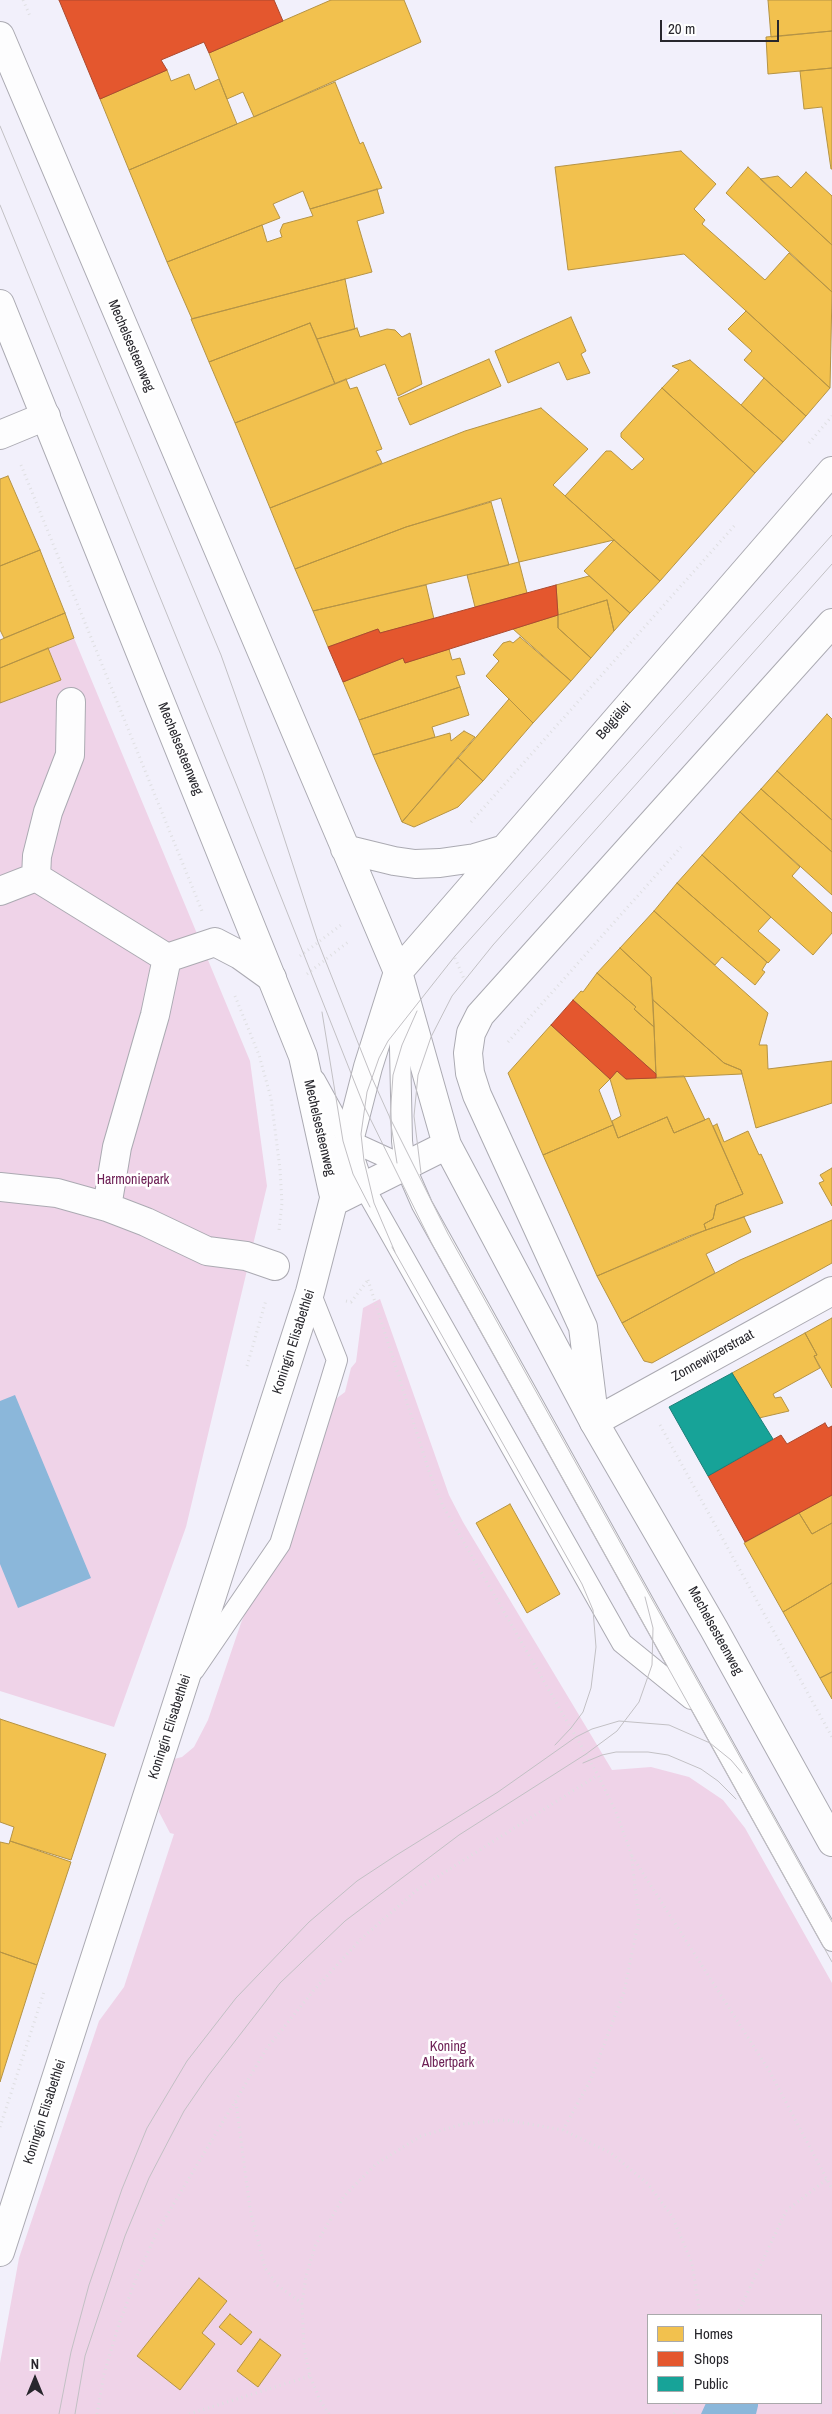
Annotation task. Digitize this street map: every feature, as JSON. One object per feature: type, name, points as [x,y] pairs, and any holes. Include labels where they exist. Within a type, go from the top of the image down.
[{"type":"main road","name":"Mechelsesteenweg","points":[[0,36],[398,972],[447,1146],[594,1422],[714,1629],[832,1842]]},
{"type":"main road","name":"Mechelsesteenweg","points":[[0,304],[303,1056],[336,1201]]},
{"type":"main road","points":[[4,433],[46,416]]},
{"type":"main road","name":"Belgiëlei","points":[[398,972],[832,471]]},
{"type":"main road","points":[[476,1024],[832,623]]},
{"type":"main road","points":[[36,877],[37,856],[48,812],[70,755],[71,702]]},
{"type":"main road","points":[[345,849],[394,862],[415,864],[440,864],[475,858],[502,850]]},
{"type":"main road","points":[[36,877],[167,958]]},
{"type":"main road","points":[[0,890],[36,877]]},
{"type":"main road","points":[[167,958],[215,942],[240,955],[276,987]]},
{"type":"main road","points":[[107,1206],[117,1148],[155,1015],[167,958]]},
{"type":"main road","name":"Koningin Elisabethlei","points":[[0,2252],[310,1292],[336,1201],[348,1140],[375,1043],[398,972]]},
{"type":"main road","name":"Mechelsesteenweg","points":[[476,1024],[468,1053],[470,1073],[477,1095],[583,1327],[594,1422]]},
{"type":"main road","points":[[336,1201],[447,1146]]},
{"type":"main road","points":[[0,1187],[57,1193],[107,1206],[207,1251],[246,1256],[275,1266]]},
{"type":"main road","name":"Zonnewijzerstraat","points":[[594,1422],[832,1290]]},
{"type":"lane","points":[[398,972],[402,1141],[406,1166],[422,1205],[832,1941]]},
{"type":"lane","points":[[303,1056],[348,1140],[364,1187],[622,1643],[652,1665],[701,1707]]},
{"type":"lane","points":[[348,1140],[406,1166]]},
{"type":"lane","points":[[183,1686],[280,1544],[337,1360],[310,1292]]},
{"type":"path","points":[[806,446],[832,416]]},
{"type":"path","points":[[4,433],[215,942],[259,1055],[271,1098],[278,1137],[282,1203],[275,1266]]},
{"type":"path","points":[[470,824],[740,520]]},
{"type":"path","points":[[503,1047],[687,840]]},
{"type":"path","points":[[276,987],[372,911]]},
{"type":"path","points":[[245,1023],[276,987],[372,911]]},
{"type":"path","points":[[440,924],[476,1024]]},
{"type":"path","points":[[368,1280],[429,1471],[443,1506],[598,1775],[616,1812],[631,1853],[770,2072],[832,2189]]},
{"type":"path","points":[[97,2414],[115,2337],[137,2276],[158,2230],[267,2048],[314,1990],[361,1939],[418,1889],[598,1775]]},
{"type":"path","points":[[563,2130],[591,2078],[624,1992],[639,1919],[631,1853]]},
{"type":"path","points":[[236,2101],[250,2209],[265,2268],[278,2286],[302,2303]]},
{"type":"path","points":[[329,2414],[320,2400],[310,2376],[304,2348],[302,2303],[306,2276],[315,2246],[344,2196],[376,2164],[421,2136],[463,2124],[506,2120],[563,2130],[611,2153],[648,2184],[672,2216],[692,2263],[700,2314]]},
{"type":"path","points":[[737,2314],[786,2210],[826,2179]]},
{"type":"path","points":[[189,2414],[310,2376]]},
{"type":"green space","name":"Harmoniepark","points":[[74,638],[250,1061],[267,1186],[186,1527],[114,1727],[0,1691],[0,703],[61,680],[48,648]]},
{"type":"green space","name":"Koning Albertpark","points":[[380,1299],[449,1495],[463,1522],[612,1770],[651,1767],[689,1777],[723,1800],[745,1828],[832,1983],[832,2414],[0,2414],[0,2363],[19,2258],[99,2021],[124,1987],[174,1834],[170,1833],[159,1812],[160,1794],[170,1760],[182,1757],[194,1747],[208,1720],[241,1623],[333,1401],[345,1392],[351,1368],[356,1362],[363,1308]]},
{"type":"water","points":[[15,1395],[91,1578],[18,1608],[0,1564],[0,1401]]},
{"type":"water","points":[[706,2404],[758,2404],[756,2414],[701,2414]]},
{"type":"building: Homes","points":[[331,0],[404,0],[421,42],[254,117],[243,92],[227,99],[209,53]]},
{"type":"building: Homes","points":[[768,0],[832,0],[832,31],[771,37]]},
{"type":"building: Homes","points":[[832,31],[832,68],[768,74],[766,37]]},
{"type":"building: Homes","points":[[832,68],[831,169],[822,107],[804,109],[800,71]]},
{"type":"building: Homes","points":[[167,70],[171,81],[189,74],[195,90],[219,79],[237,124],[129,170],[100,99]]},
{"type":"building: Homes","points":[[335,82],[360,144],[363,142],[382,188],[310,209],[303,191],[273,204],[280,218],[167,262],[129,170]]},
{"type":"building: Homes","points":[[681,151],[716,184],[694,209],[705,220],[702,224],[765,280],[789,253],[832,292],[830,388],[684,254],[568,270],[555,167]]},
{"type":"building: Homes","points":[[748,167],[832,245],[832,292],[726,193]]},
{"type":"building: Homes","points":[[806,172],[832,196],[832,245],[760,179],[778,176],[791,188]]},
{"type":"building: Homes","points":[[377,189],[384,213],[357,221],[372,272],[192,319],[167,262],[262,225],[267,242],[282,237],[280,231],[283,224],[313,216],[310,209]]},
{"type":"building: Homes","points":[[345,279],[355,329],[317,339],[310,323],[209,362],[191,319]]},
{"type":"building: Homes","points":[[746,311],[830,388],[806,416],[744,360],[752,351],[728,329]]},
{"type":"building: Homes","points":[[571,317],[586,351],[581,354],[590,373],[567,380],[559,362],[508,383],[495,351]]},
{"type":"building: Homes","points":[[310,323],[335,384],[235,423],[209,362]]},
{"type":"building: Homes","points":[[357,328],[360,337],[387,329],[395,330],[402,337],[410,333],[422,384],[398,396],[385,364],[335,384],[317,339]]},
{"type":"building: Homes","points":[[489,359],[501,386],[410,425],[398,398]]},
{"type":"building: Homes","points":[[690,360],[783,442],[755,473],[662,388],[679,370],[672,366]]},
{"type":"building: Homes","points":[[764,378],[806,416],[783,442],[741,405]]},
{"type":"building: Homes","points":[[346,379],[350,389],[357,387],[382,449],[376,451],[382,463],[270,508],[235,423]]},
{"type":"building: Homes","points":[[662,388],[755,473],[660,581],[565,496],[606,451],[611,451],[632,470],[644,459],[621,437],[621,433]]},
{"type":"building: Homes","points":[[541,408],[588,449],[553,485],[614,540],[519,562],[501,498],[406,527],[295,569],[270,508],[465,431]]},
{"type":"building: Homes","points":[[8,476],[40,550],[0,566],[0,479]]},
{"type":"building: Homes","points":[[491,502],[509,565],[313,611],[295,569],[406,527]]},
{"type":"building: Homes","points":[[614,540],[660,581],[630,613],[584,571]]},
{"type":"building: Homes","points":[[40,550],[65,613],[4,638],[0,630],[0,566]]},
{"type":"building: Homes","points":[[519,562],[527,593],[475,607],[467,575]]},
{"type":"building: Homes","points":[[589,576],[630,613],[614,631],[607,600],[558,615],[556,585]]},
{"type":"building: Homes","points":[[426,585],[434,619],[380,633],[378,629],[328,647],[313,611]]},
{"type":"building: Homes","points":[[607,600],[614,631],[591,658],[558,628],[558,615]]},
{"type":"building: Homes","points":[[65,613],[74,638],[0,668],[0,640]]},
{"type":"building: Homes","points":[[558,615],[558,628],[591,658],[571,681],[513,629]]},
{"type":"building: Homes","points":[[520,637],[571,681],[533,723],[486,676],[499,661],[493,655],[503,643],[510,641],[513,643]]},
{"type":"building: Homes","points":[[48,648],[61,680],[0,703],[0,668]]},
{"type":"building: Homes","points":[[449,649],[452,660],[460,658],[465,674],[456,676],[460,687],[359,720],[343,682],[403,658],[405,663]]},
{"type":"building: Homes","points":[[460,687],[469,715],[432,727],[435,737],[373,755],[359,720]]},
{"type":"building: Homes","points":[[509,699],[533,723],[483,781],[458,758]]},
{"type":"building: Homes","points":[[827,714],[832,719],[832,820],[777,771]]},
{"type":"building: Homes","points":[[464,731],[475,737],[402,822],[373,755],[450,733],[451,741]]},
{"type":"building: Homes","points":[[458,758],[483,781],[458,807],[414,827],[402,822]]},
{"type":"building: Homes","points":[[777,771],[832,820],[832,852],[761,789]]},
{"type":"building: Homes","points":[[761,789],[832,852],[832,895],[740,812]]},
{"type":"building: Homes","points":[[740,812],[800,867],[792,876],[832,913],[832,933],[813,955],[702,855]]},
{"type":"building: Homes","points":[[702,855],[771,917],[758,931],[780,950],[768,963],[677,883]]},
{"type":"building: Homes","points":[[677,883],[767,962],[762,970],[765,972],[755,985],[722,957],[715,965],[654,911]]},
{"type":"building: Homes","points":[[654,911],[768,1013],[759,1045],[767,1045],[768,1069],[832,1061],[832,1103],[756,1128],[741,1070],[724,1063],[653,1000],[651,977],[620,948]]},
{"type":"building: Homes","points":[[620,948],[651,977],[654,1027],[634,1009],[636,1007],[597,973]]},
{"type":"building: Homes","points":[[597,973],[636,1007],[634,1009],[654,1027],[656,1074],[573,1000],[581,991],[583,992]]},
{"type":"building: Homes","points":[[653,1000],[724,1063],[741,1070],[742,1074],[656,1078]]},
{"type":"building: Homes","points":[[551,1025],[610,1079],[599,1090],[613,1125],[543,1155],[508,1073]]},
{"type":"building: Homes","points":[[617,1071],[626,1079],[684,1076],[705,1120],[674,1133],[667,1117],[618,1138],[612,1121],[621,1116],[610,1079]]},
{"type":"building: Homes","points":[[667,1117],[674,1133],[709,1118],[743,1194],[716,1205],[713,1219],[704,1224],[706,1230],[597,1276],[543,1155],[613,1125],[618,1138]]},
{"type":"building: Homes","points":[[717,1124],[724,1142],[748,1131],[759,1155],[761,1154],[783,1203],[706,1230],[704,1224],[713,1219],[716,1205],[743,1194],[713,1126]]},
{"type":"building: Homes","points":[[832,1168],[832,1206],[819,1183],[824,1181],[820,1175]]},
{"type":"building: Homes","points":[[744,1217],[751,1232],[706,1254],[715,1273],[622,1323],[597,1276],[689,1236]]},
{"type":"building: Homes","points":[[832,1220],[832,1263],[652,1363],[644,1361],[622,1323],[740,1260]]},
{"type":"building: Homes","points":[[832,1318],[832,1388],[814,1356],[817,1355],[805,1333]]},
{"type":"building: Homes","points":[[805,1333],[817,1355],[814,1356],[820,1368],[773,1394],[775,1398],[781,1397],[789,1411],[759,1418],[732,1373]]},
{"type":"building: Homes","points":[[832,1495],[832,1523],[812,1534],[799,1513]]},
{"type":"building: Homes","points":[[510,1504],[560,1594],[527,1613],[476,1523]]},
{"type":"building: Homes","points":[[799,1513],[812,1534],[832,1523],[832,1583],[783,1612],[744,1543]]},
{"type":"building: Homes","points":[[832,1583],[832,1672],[820,1678],[783,1612]]},
{"type":"building: Homes","points":[[832,1672],[832,1699],[820,1678]]},
{"type":"building: Homes","points":[[0,1719],[106,1754],[71,1860],[10,1841],[14,1827],[0,1822]]},
{"type":"building: Homes","points":[[10,1841],[71,1862],[37,1965],[0,1952],[0,1842],[9,1844]]},
{"type":"building: Homes","points":[[0,1952],[37,1965],[0,2082]]},
{"type":"building: Homes","points":[[199,2278],[227,2301],[202,2333],[215,2344],[180,2390],[137,2356]]},
{"type":"building: Homes","points":[[230,2314],[252,2332],[241,2345],[219,2327]]},
{"type":"building: Homes","points":[[260,2339],[281,2355],[258,2387],[237,2371]]},
{"type":"building: Shops","points":[[59,0],[274,0],[283,21],[209,53],[204,42],[161,60],[167,70],[100,99]]},
{"type":"building: Shops","points":[[556,585],[558,615],[405,663],[403,658],[343,682],[328,647],[378,629],[380,633]]},
{"type":"building: Shops","points":[[573,1000],[656,1074],[656,1078],[626,1079],[617,1071],[610,1079],[551,1025]]},
{"type":"building: Shops","points":[[825,1423],[828,1428],[832,1426],[832,1495],[745,1542],[708,1476],[781,1435],[787,1444]]},
{"type":"building: Public","points":[[732,1373],[773,1439],[708,1476],[669,1407]]},
{"type":"tram line","points":[[0,126],[221,655],[263,773],[318,942],[372,1078],[390,1118],[448,1234],[832,1922]]},
{"type":"tram line","points":[[0,205],[237,786],[364,1106],[431,1242],[832,1962]]},
{"type":"tram line","points":[[395,1252],[374,1203],[364,1161],[361,1134],[367,1092],[379,1058],[388,1041],[455,956],[832,535]]},
{"type":"tram line","points":[[421,1173],[414,1116],[418,1075],[431,1037],[452,996],[493,945],[832,564]]},
{"type":"tram line","points":[[397,1163],[390,1118],[393,1075],[402,1045],[417,1011]]},
{"type":"tram line","points":[[322,1012],[343,1141],[353,1174],[370,1207]]},
{"type":"tram line","points":[[392,1247],[582,1584],[593,1610],[596,1647],[591,1688],[583,1712],[555,1745]]},
{"type":"tram line","points":[[75,2414],[85,2356],[125,2236],[149,2178],[184,2111],[208,2076],[280,1983],[345,1921],[459,1835],[586,1754],[617,1731],[639,1702],[652,1665],[653,1628],[645,1597]]},
{"type":"tram line","points":[[59,2414],[71,2352],[89,2285],[122,2189],[147,2128],[187,2061],[236,1998],[309,1922],[357,1881],[498,1792],[576,1737],[592,1729],[619,1721],[669,1725],[710,1743],[731,1760],[742,1773]]},
{"type":"tram line","points":[[583,1763],[602,1755],[616,1752],[648,1752],[668,1755],[701,1769],[718,1781],[736,1799]]}]
